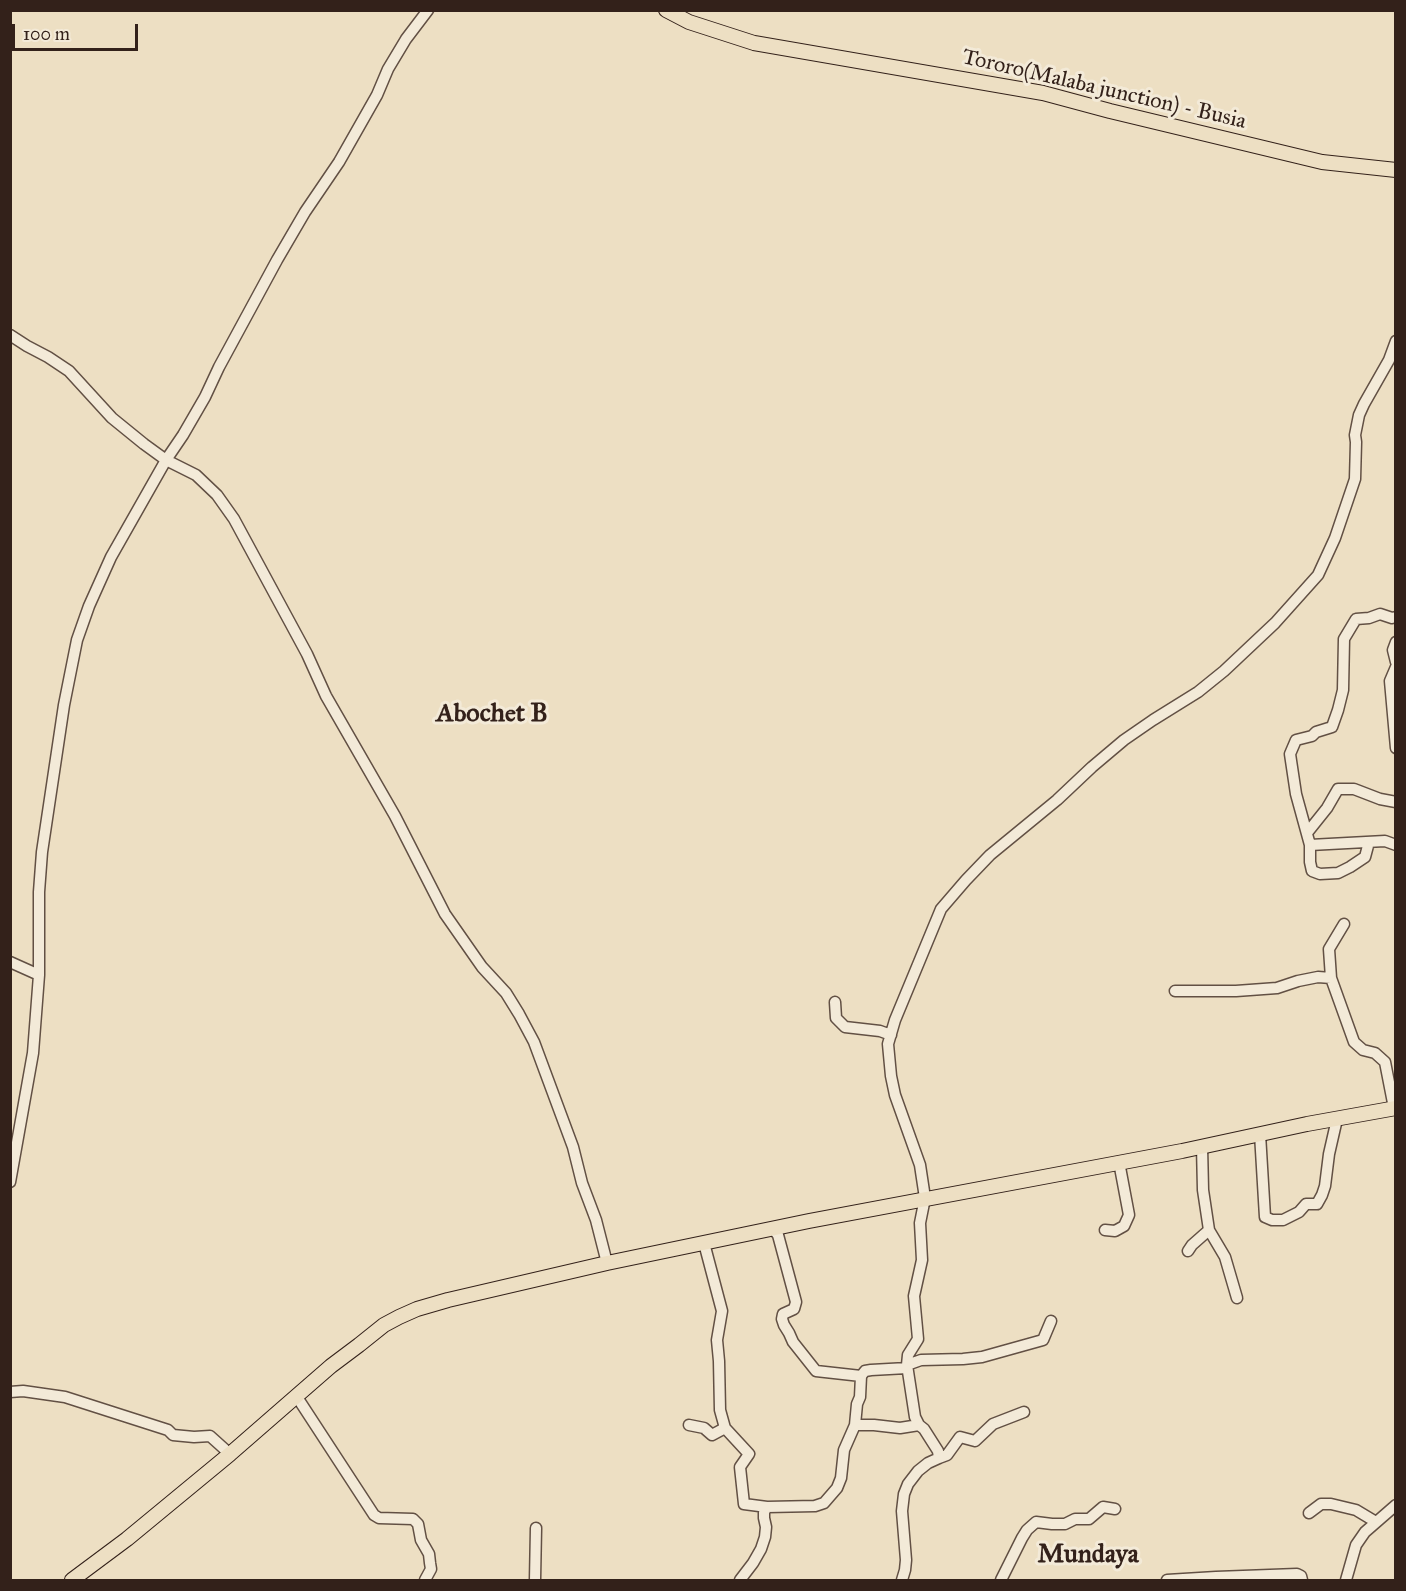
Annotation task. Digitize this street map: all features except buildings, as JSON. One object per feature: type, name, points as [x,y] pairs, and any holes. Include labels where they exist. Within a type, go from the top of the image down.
[{"type":"main road","name":"Tororo(Malaba junction) - Busia","points":[[666,10],[689,22],[754,43],[1043,93],[1322,162],[1395,170]]},
{"type":"main road","points":[[72,1581],[127,1539],[359,1345],[384,1325],[399,1317],[448,1300],[607,1263],[926,1198],[1395,1108]]},
{"type":"street","points":[[10,1182],[33,1053],[39,975],[39,892],[42,852],[63,705],[77,640],[89,606],[111,557],[205,397],[277,260],[366,117],[388,69],[406,39],[428,10]]},
{"type":"street","points":[[10,335],[69,371],[112,418],[166,460],[196,475],[217,495],[234,519],[307,654],[326,696],[395,816],[445,914],[482,967],[506,993],[534,1042],[567,1129],[607,1263]]},
{"type":"street","points":[[939,1458],[932,1439],[915,1417],[907,1366],[908,1355],[918,1339],[914,1296],[921,1260],[920,1223],[926,1198],[920,1165],[895,1095],[891,1076],[888,1044],[895,1020],[941,909],[966,880],[1011,837],[1057,800],[1124,740],[1198,692],[1224,671],[1275,623],[1318,575],[1335,538],[1355,478],[1355,435],[1359,415],[1389,360],[1395,341]]},
{"type":"street","points":[[1369,842],[1365,857],[1338,873],[1313,872],[1310,845],[1296,794],[1290,754],[1296,740],[1332,727],[1343,690],[1344,639],[1356,620],[1380,614],[1395,617]]},
{"type":"street","points":[[1395,642],[1395,664],[1390,681],[1395,747]]},
{"type":"street","points":[[1307,833],[1328,808],[1338,789],[1354,789],[1390,801],[1395,792]]},
{"type":"street","points":[[1310,845],[1384,841],[1395,845]]},
{"type":"street","points":[[1344,924],[1329,949],[1331,978],[1354,1042],[1363,1050],[1375,1053],[1385,1062],[1395,1108]]},
{"type":"street","points":[[10,962],[39,975]]},
{"type":"street","points":[[1175,991],[1277,988],[1318,977],[1331,978]]},
{"type":"street","points":[[835,1002],[836,1018],[845,1028],[880,1031],[891,1035]]},
{"type":"street","points":[[1260,1134],[1265,1217],[1272,1220],[1283,1220],[1299,1212],[1306,1204],[1317,1204],[1322,1195],[1338,1119]]},
{"type":"street","points":[[1202,1146],[1203,1190],[1209,1230],[1225,1257],[1237,1298]]},
{"type":"street","points":[[1105,1230],[1115,1231],[1124,1226],[1129,1215],[1119,1162]]},
{"type":"street","points":[[773,1229],[778,1235],[796,1302],[794,1309],[783,1314],[782,1318],[793,1342],[816,1371],[861,1376]]},
{"type":"street","points":[[1188,1251],[1209,1230]]},
{"type":"street","points":[[704,1243],[722,1311],[717,1340],[720,1410],[725,1428],[749,1454],[740,1467],[744,1504],[805,1508],[824,1503],[837,1488],[844,1450],[855,1425],[861,1376],[865,1371],[907,1366],[921,1360],[982,1357],[1043,1340],[1051,1321]]},
{"type":"street","points":[[10,1392],[24,1391],[65,1397],[168,1430],[173,1435],[210,1436],[230,1454]]},
{"type":"street","points":[[297,1396],[374,1515],[379,1518],[412,1519],[418,1524],[420,1540],[429,1554],[431,1569],[425,1581]]},
{"type":"street","points":[[902,1581],[906,1560],[902,1511],[908,1484],[928,1463],[947,1455],[960,1437],[975,1441],[993,1424],[1024,1412]]},
{"type":"street","points":[[689,1425],[704,1428],[712,1435],[725,1428]]},
{"type":"street","points":[[855,1425],[900,1428],[919,1425]]},
{"type":"street","points":[[1309,1513],[1322,1504],[1331,1504],[1379,1519],[1395,1517]]},
{"type":"street","points":[[1346,1581],[1356,1545],[1365,1532],[1395,1505]]},
{"type":"street","points":[[740,1581],[761,1549],[766,1527],[764,1512],[767,1507]]},
{"type":"street","points":[[1001,1581],[1022,1538],[1036,1522],[1065,1524],[1075,1519],[1089,1519],[1103,1507],[1115,1509]]},
{"type":"street","points":[[535,1581],[536,1528]]},
{"type":"street","points":[[1167,1581],[1297,1574],[1301,1576],[1302,1581]]},
{"type":"district","name":"Abochet B","points":[[492,715]]},
{"type":"district","name":"Mundaya","points":[[1088,1556]]}]
